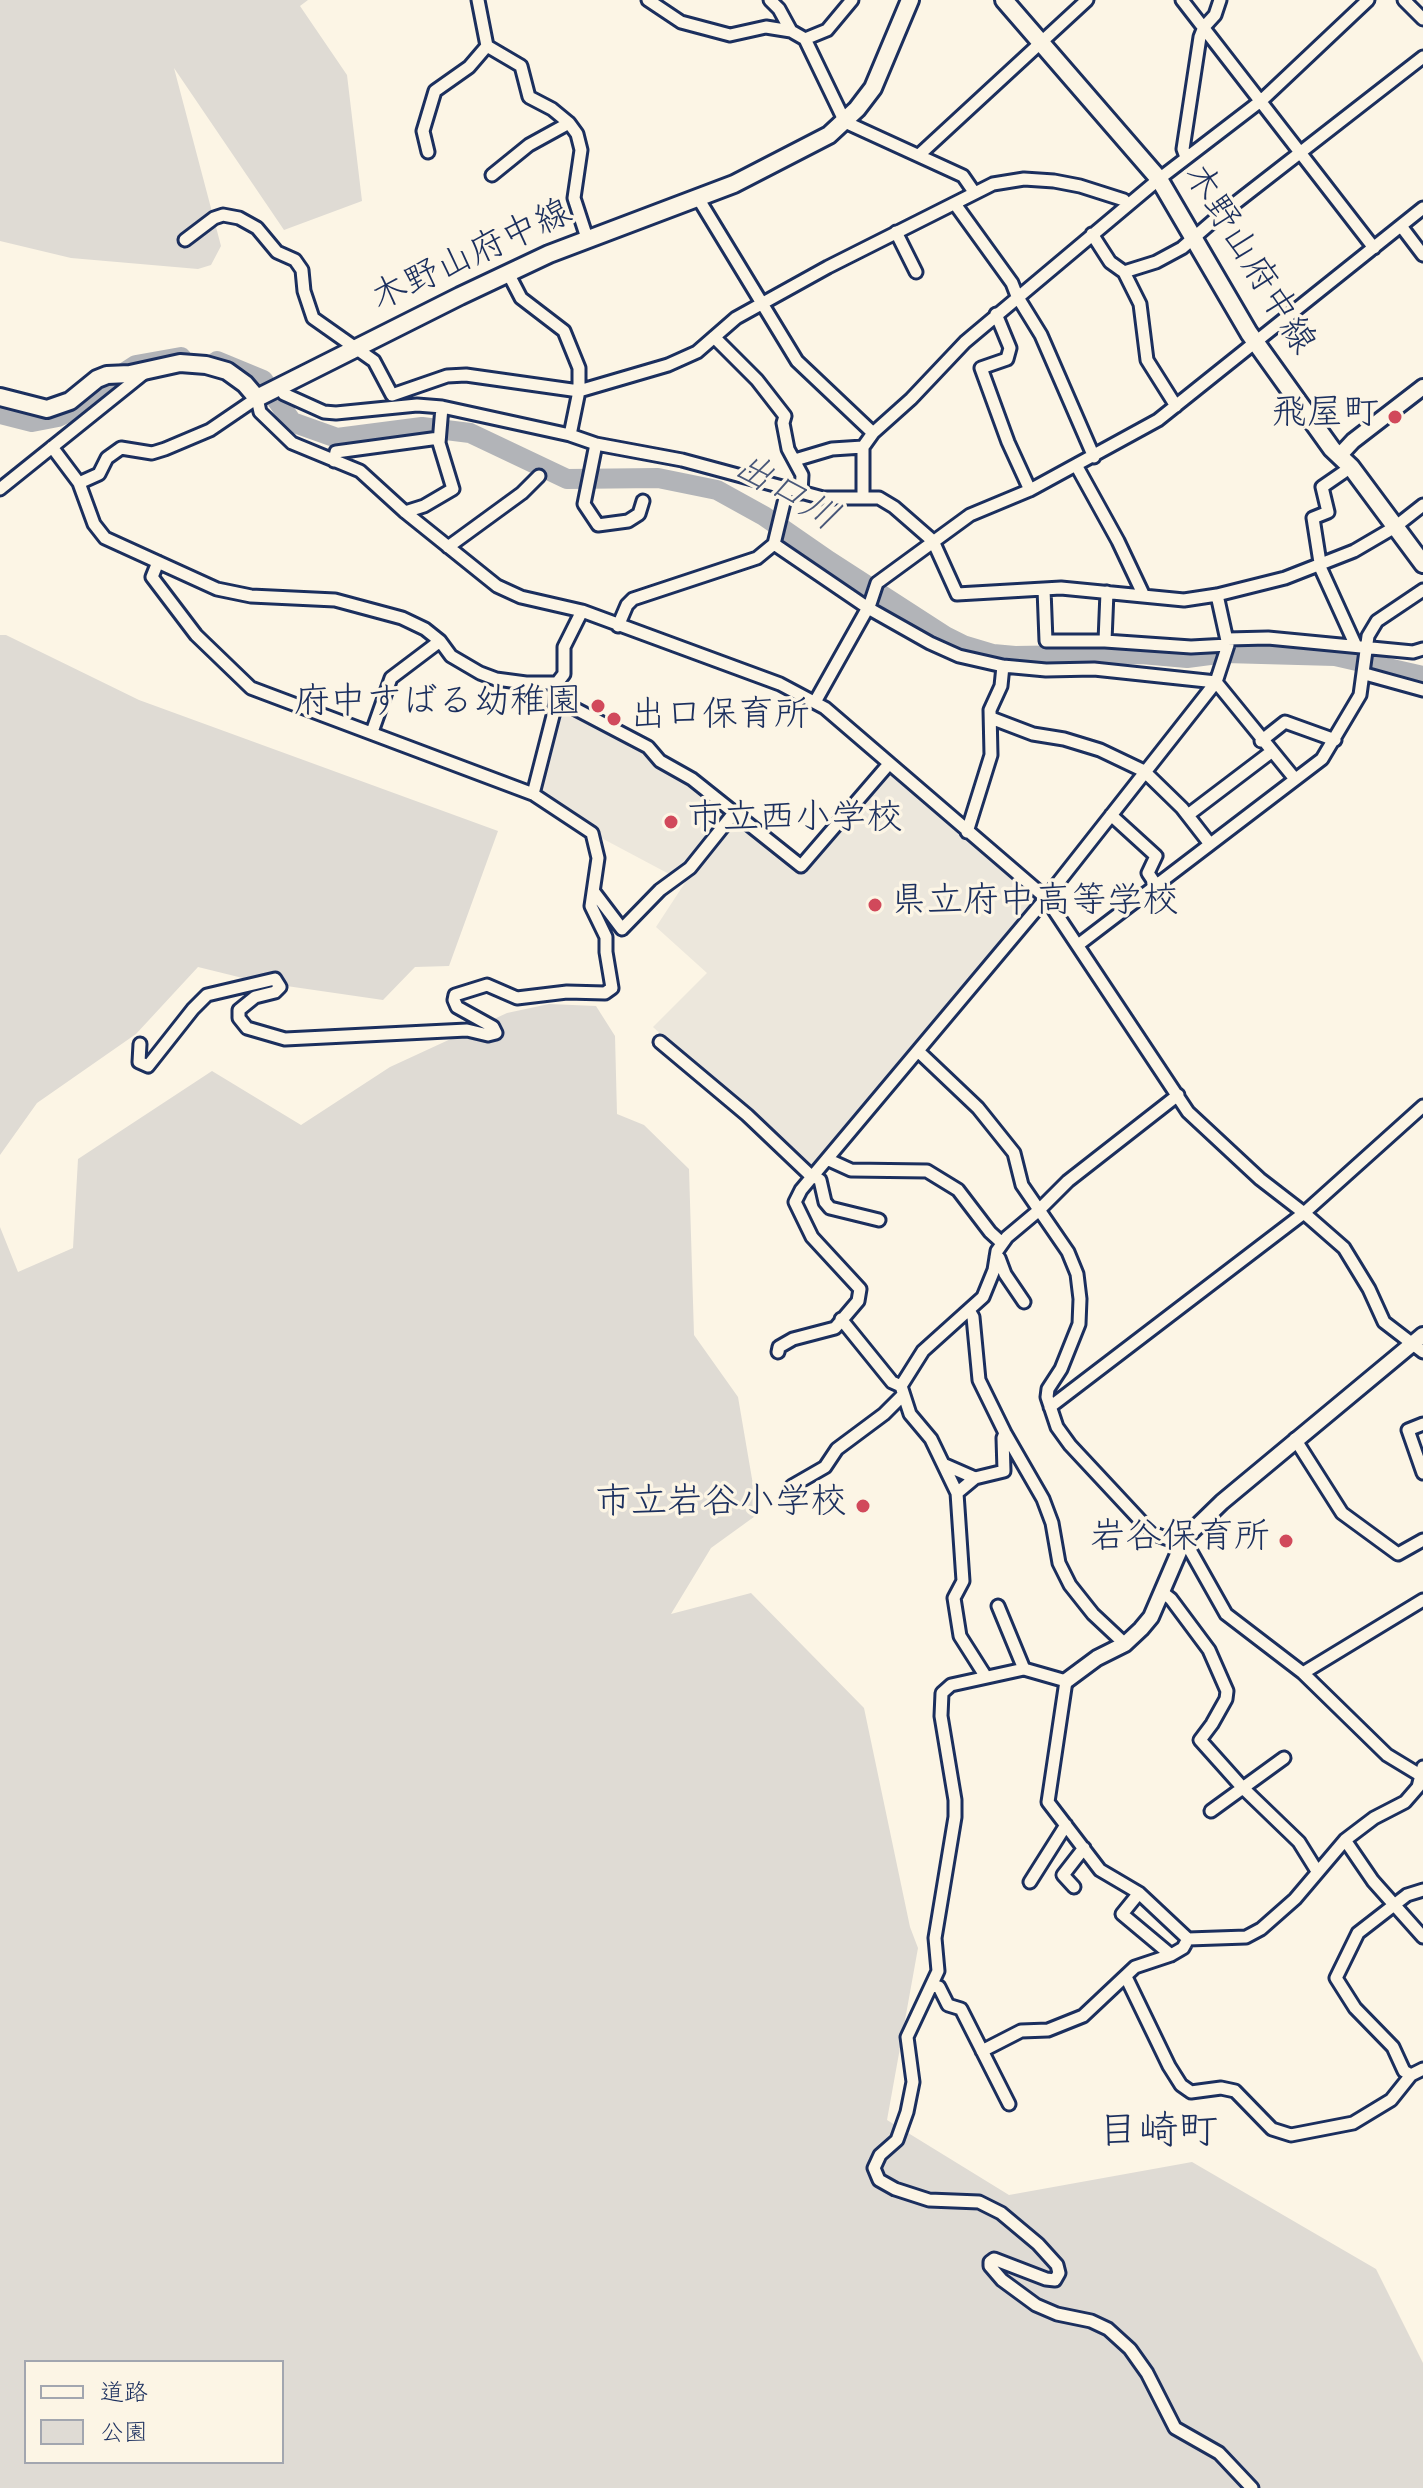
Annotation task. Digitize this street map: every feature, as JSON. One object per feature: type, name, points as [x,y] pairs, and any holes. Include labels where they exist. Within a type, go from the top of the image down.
[{"type":"main road","name":"木野山府中線","points":[[259,397],[508,273],[587,238],[698,198],[829,135],[845,122],[873,88],[910,0]]},
{"type":"main road","name":"木野山府中線","points":[[1004,0],[1159,179],[1227,299],[1256,343],[1423,564]]},
{"type":"main road","points":[[0,397],[47,409],[70,401],[97,379],[107,375],[130,374],[180,363],[227,371],[259,397]]},
{"type":"street","points":[[478,0],[487,46],[521,66],[529,97],[552,109],[577,134],[581,150],[574,198],[587,238]]},
{"type":"street","points":[[648,0],[681,22],[730,35],[766,27],[791,31],[805,39],[845,122],[963,176],[993,184]]},
{"type":"street","points":[[770,0],[779,9],[791,31]]},
{"type":"street","points":[[805,39],[827,30],[852,0]]},
{"type":"street","points":[[919,155],[1087,0]]},
{"type":"street","points":[[1182,0],[1374,248]]},
{"type":"street","points":[[1186,157],[1183,149],[1200,37],[1215,15],[1220,0]]},
{"type":"street","points":[[863,497],[863,447],[873,433],[996,314],[1186,157],[1262,100],[1368,0]]},
{"type":"street","points":[[1404,0],[1423,19]]},
{"type":"street","points":[[428,152],[423,131],[435,91],[469,67],[487,46]]},
{"type":"street","points":[[1124,272],[1156,262],[1195,239],[1220,215],[1423,57]]},
{"type":"street","points":[[492,175],[529,145],[569,123]]},
{"type":"street","points":[[963,176],[974,192]]},
{"type":"street","points":[[185,240],[214,218],[223,215],[239,218],[257,228],[277,252],[295,260],[302,270],[304,291],[313,318],[374,361],[392,395],[447,376],[466,375],[579,391],[668,365],[697,352],[736,318],[993,184],[1024,179],[1054,181],[1124,200],[1127,205]]},
{"type":"street","points":[[698,198],[797,361],[873,433]]},
{"type":"street","points":[[955,204],[1012,283],[1041,335],[1094,457]]},
{"type":"street","points":[[815,702],[869,606],[877,583],[970,515],[1030,490],[1158,420],[1423,208]]},
{"type":"street","points":[[1401,226],[1423,255]]},
{"type":"street","points":[[896,232],[916,272]]},
{"type":"street","points":[[1092,234],[1110,262],[1124,272],[1140,304],[1147,360],[1176,406]]},
{"type":"street","points":[[508,273],[521,298],[564,331],[579,368],[579,391],[570,435]]},
{"type":"street","points":[[996,314],[1010,348],[1007,359],[981,368],[1008,442],[1030,490]]},
{"type":"street","points":[[714,337],[757,380],[785,416],[783,423],[788,449],[802,475],[801,493]]},
{"type":"street","points":[[0,489],[150,369]]},
{"type":"street","points":[[279,386],[284,394],[324,412],[417,405],[682,460],[823,498],[879,498],[933,541],[957,594],[1044,589],[1184,600],[1217,595],[1285,578],[1354,551],[1395,527],[1423,505]]},
{"type":"street","points":[[1078,945],[1322,759],[1335,740],[1360,695],[1365,674],[1361,647],[1321,564],[1313,518],[1328,512],[1322,487],[1345,462],[1353,441],[1423,387]]},
{"type":"street","points":[[259,397],[260,412],[292,443],[360,471],[405,512],[497,586],[521,597],[582,611],[780,684],[815,702],[1046,898],[1188,1112],[1260,1179],[1344,1248],[1369,1289],[1384,1322],[1419,1344],[1295,1439],[1222,1502],[1182,1544],[1151,1617],[1125,1644],[1097,1658],[1066,1681],[1048,1802],[1100,1870],[1139,1893],[1188,1939],[1246,1937],[1261,1929],[1295,1899],[1345,1840],[1374,1818],[1405,1802],[1418,1787],[1422,1771],[1387,1755],[1303,1673],[1226,1614],[1190,1550],[1182,1544],[1152,1533],[1057,1427],[1048,1389],[1069,1351],[1079,1324],[1077,1274],[1068,1252],[1022,1185],[1014,1153],[978,1108],[918,1051]]},
{"type":"street","points":[[79,483],[99,474],[107,458],[121,448],[152,453],[165,449],[210,430],[259,397]]},
{"type":"street","points":[[405,512],[424,506],[453,489],[439,438],[441,412]]},
{"type":"street","points":[[334,461],[336,452],[439,438]]},
{"type":"street","points":[[596,444],[584,504],[598,525],[628,521],[639,514],[643,501]]},
{"type":"street","points":[[52,447],[79,483],[94,524],[105,538],[217,589],[240,594],[335,600],[366,606],[425,629],[440,641],[451,656],[480,673],[526,683],[557,683]]},
{"type":"street","points":[[795,460],[832,449],[863,447]]},
{"type":"street","points":[[1076,465],[1144,596]]},
{"type":"street","points":[[448,547],[522,493],[539,476]]},
{"type":"street","points":[[618,626],[633,599],[757,558],[774,544],[787,490]]},
{"type":"street","points":[[774,544],[930,643],[959,656],[1003,666],[1046,670],[1094,669],[1216,682],[1295,779]]},
{"type":"street","points":[[140,1044],[139,1062],[148,1066],[207,995],[275,979],[280,987],[275,992],[255,997],[239,1010],[239,1018],[247,1028],[285,1039],[453,1030],[488,1035],[496,1033],[493,1027],[457,1007],[455,995],[487,985],[517,998],[567,992],[605,993],[612,988],[606,937],[591,906],[598,858],[592,833],[533,794],[251,688],[196,635],[152,577],[158,562]]},
{"type":"street","points":[[1044,589],[1046,641],[1105,641],[1191,647],[1268,638],[1413,652],[1423,649]]},
{"type":"street","points":[[1361,647],[1377,621],[1423,590]]},
{"type":"street","points":[[1105,641],[1107,592]]},
{"type":"street","points":[[778,1352],[779,1347],[793,1339],[835,1328],[858,1301],[860,1289],[812,1237],[795,1202],[1046,898],[1216,682],[1223,668],[1227,642],[1217,595]]},
{"type":"street","points":[[533,794],[556,704],[557,683],[564,674],[564,647],[582,611]]},
{"type":"street","points":[[372,732],[391,678],[440,641]]},
{"type":"street","points":[[967,832],[991,755],[990,710],[1001,686],[1003,666]]},
{"type":"street","points":[[1365,674],[1423,690]]},
{"type":"street","points":[[556,704],[566,704],[648,747],[660,761],[692,779],[801,866],[888,765]]},
{"type":"street","points":[[991,718],[1033,734],[1100,750],[1144,771],[1188,815],[1210,844]]},
{"type":"street","points":[[1261,741],[1285,722],[1335,740]]},
{"type":"street","points":[[1188,815],[1271,752]]},
{"type":"street","points":[[606,937],[622,929],[660,890],[690,868],[734,813]]},
{"type":"street","points":[[1111,815],[1156,856],[1148,873],[1156,885]]},
{"type":"street","points":[[594,892],[622,929]]},
{"type":"street","points":[[660,1042],[747,1115],[809,1174],[820,1180],[825,1202],[830,1208],[879,1220]]},
{"type":"street","points":[[792,1486],[825,1467],[837,1449],[884,1414],[902,1391],[923,1351],[970,1312],[983,1297],[1002,1243],[1068,1181],[1178,1095]]},
{"type":"street","points":[[1050,1407],[1304,1213],[1423,1106]]},
{"type":"street","points":[[829,1160],[851,1170],[927,1171],[958,1190],[1002,1243]]},
{"type":"street","points":[[996,1257],[1024,1302]]},
{"type":"street","points":[[970,1312],[979,1380],[1043,1499],[1052,1523],[1059,1563],[1070,1585],[1093,1614],[1125,1644]]},
{"type":"street","points":[[841,1319],[902,1391],[910,1414],[931,1439],[957,1493],[963,1581],[954,1598],[960,1636],[986,1677]]},
{"type":"street","points":[[1423,1424],[1408,1430],[1423,1473]]},
{"type":"street","points":[[957,1493],[975,1478],[1004,1471],[1005,1433]]},
{"type":"street","points":[[1295,1439],[1342,1513],[1398,1554],[1419,1542],[1423,1554]]},
{"type":"street","points":[[943,1463],[975,1478]]},
{"type":"street","points":[[1162,1592],[1171,1599],[1209,1650],[1227,1691],[1226,1699],[1200,1740],[1242,1787],[1299,1842],[1317,1871]]},
{"type":"street","points":[[1303,1673],[1423,1600]]},
{"type":"street","points":[[998,1606],[1024,1669]]},
{"type":"street","points":[[1066,1681],[1024,1669],[951,1685],[942,1693],[941,1716],[955,1817],[935,1938],[938,1971],[907,2037],[913,2082],[907,2112],[897,2140],[880,2155],[874,2168],[879,2180],[895,2189],[929,2200],[979,2202],[1001,2213],[1038,2244],[1057,2265],[1059,2273],[1055,2280],[994,2259],[990,2266],[1002,2280],[1036,2305],[1108,2329],[1130,2349],[1147,2373],[1175,2428],[1219,2453],[1252,2488]]},
{"type":"street","points":[[1211,1811],[1284,1758]]},
{"type":"street","points":[[1030,1882],[1066,1825]]},
{"type":"street","points":[[1345,1840],[1373,1881],[1423,1937]]},
{"type":"street","points":[[1074,1887],[1063,1875],[1084,1848]]},
{"type":"street","points":[[1411,2075],[1404,2071],[1393,2047],[1355,2008],[1336,1978],[1358,1933],[1407,1895],[1423,1890]]},
{"type":"street","points":[[1139,1893],[1122,1914],[1171,1955]]},
{"type":"street","points":[[982,2051],[1021,2031],[1048,2030],[1083,2016],[1135,1967],[1171,1955],[1183,1948],[1188,1939]]},
{"type":"street","points":[[1126,1977],[1181,2085],[1191,2092],[1221,2088],[1235,2091],[1272,2129],[1291,2135],[1353,2123],[1391,2100],[1411,2075],[1423,2069]]},
{"type":"street","points":[[932,1986],[939,1987],[948,2005],[961,2009],[1009,2104]]},
{"type":"shaded area","points":[[556,704],[648,747],[686,783],[734,813],[801,866],[888,765],[1046,898],[815,1176],[653,1027],[707,973],[656,927],[690,875],[690,868],[671,875],[592,833],[533,794]]},
{"type":"green space","points":[[0,0],[308,0],[300,6],[347,75],[362,201],[284,230],[174,68],[221,246],[211,265],[198,269],[71,258],[0,241]]},
{"type":"green space","points":[[0,635],[6,635],[139,700],[498,831],[449,966],[415,967],[383,1000],[259,982],[198,967],[136,1034],[37,1103],[0,1155]]},
{"type":"green space","points":[[549,1004],[596,1006],[615,1036],[617,1114],[644,1125],[689,1169],[694,1335],[738,1397],[758,1514],[711,1548],[671,1614],[751,1593],[864,1708],[910,1927],[918,1948],[887,2120],[1009,2195],[1192,2162],[1376,2269],[1423,2363],[1423,2488],[0,2488],[0,1227],[18,1272],[73,1248],[78,1159],[212,1071],[301,1125],[390,1067],[507,1013]]},
{"type":"waterway","name":"出口川","points":[[0,414],[32,422],[58,417],[85,404],[102,387],[136,365],[181,357]]},
{"type":"waterway","name":"出口川","points":[[217,361],[263,380],[292,422],[337,438],[422,427],[470,433],[567,479],[658,478],[717,490],[764,516],[945,636],[993,654],[1141,654],[1187,658],[1225,653],[1335,656],[1423,676]]},
{"type":"place","name":"飛屋町","points":[[1395,417]]},
{"type":"place","name":"府中すばる幼稚園","points":[[598,706]]},
{"type":"place","name":"出口保育所","points":[[614,719]]},
{"type":"place","name":"市立西小学校","points":[[671,822]]},
{"type":"place","name":"県立府中高等学校","points":[[875,905]]},
{"type":"place","name":"市立岩谷小学校","points":[[863,1506]]},
{"type":"place","name":"岩谷保育所","points":[[1286,1541]]},
{"type":"district","name":"目崎町","points":[[1158,2136]]}]
